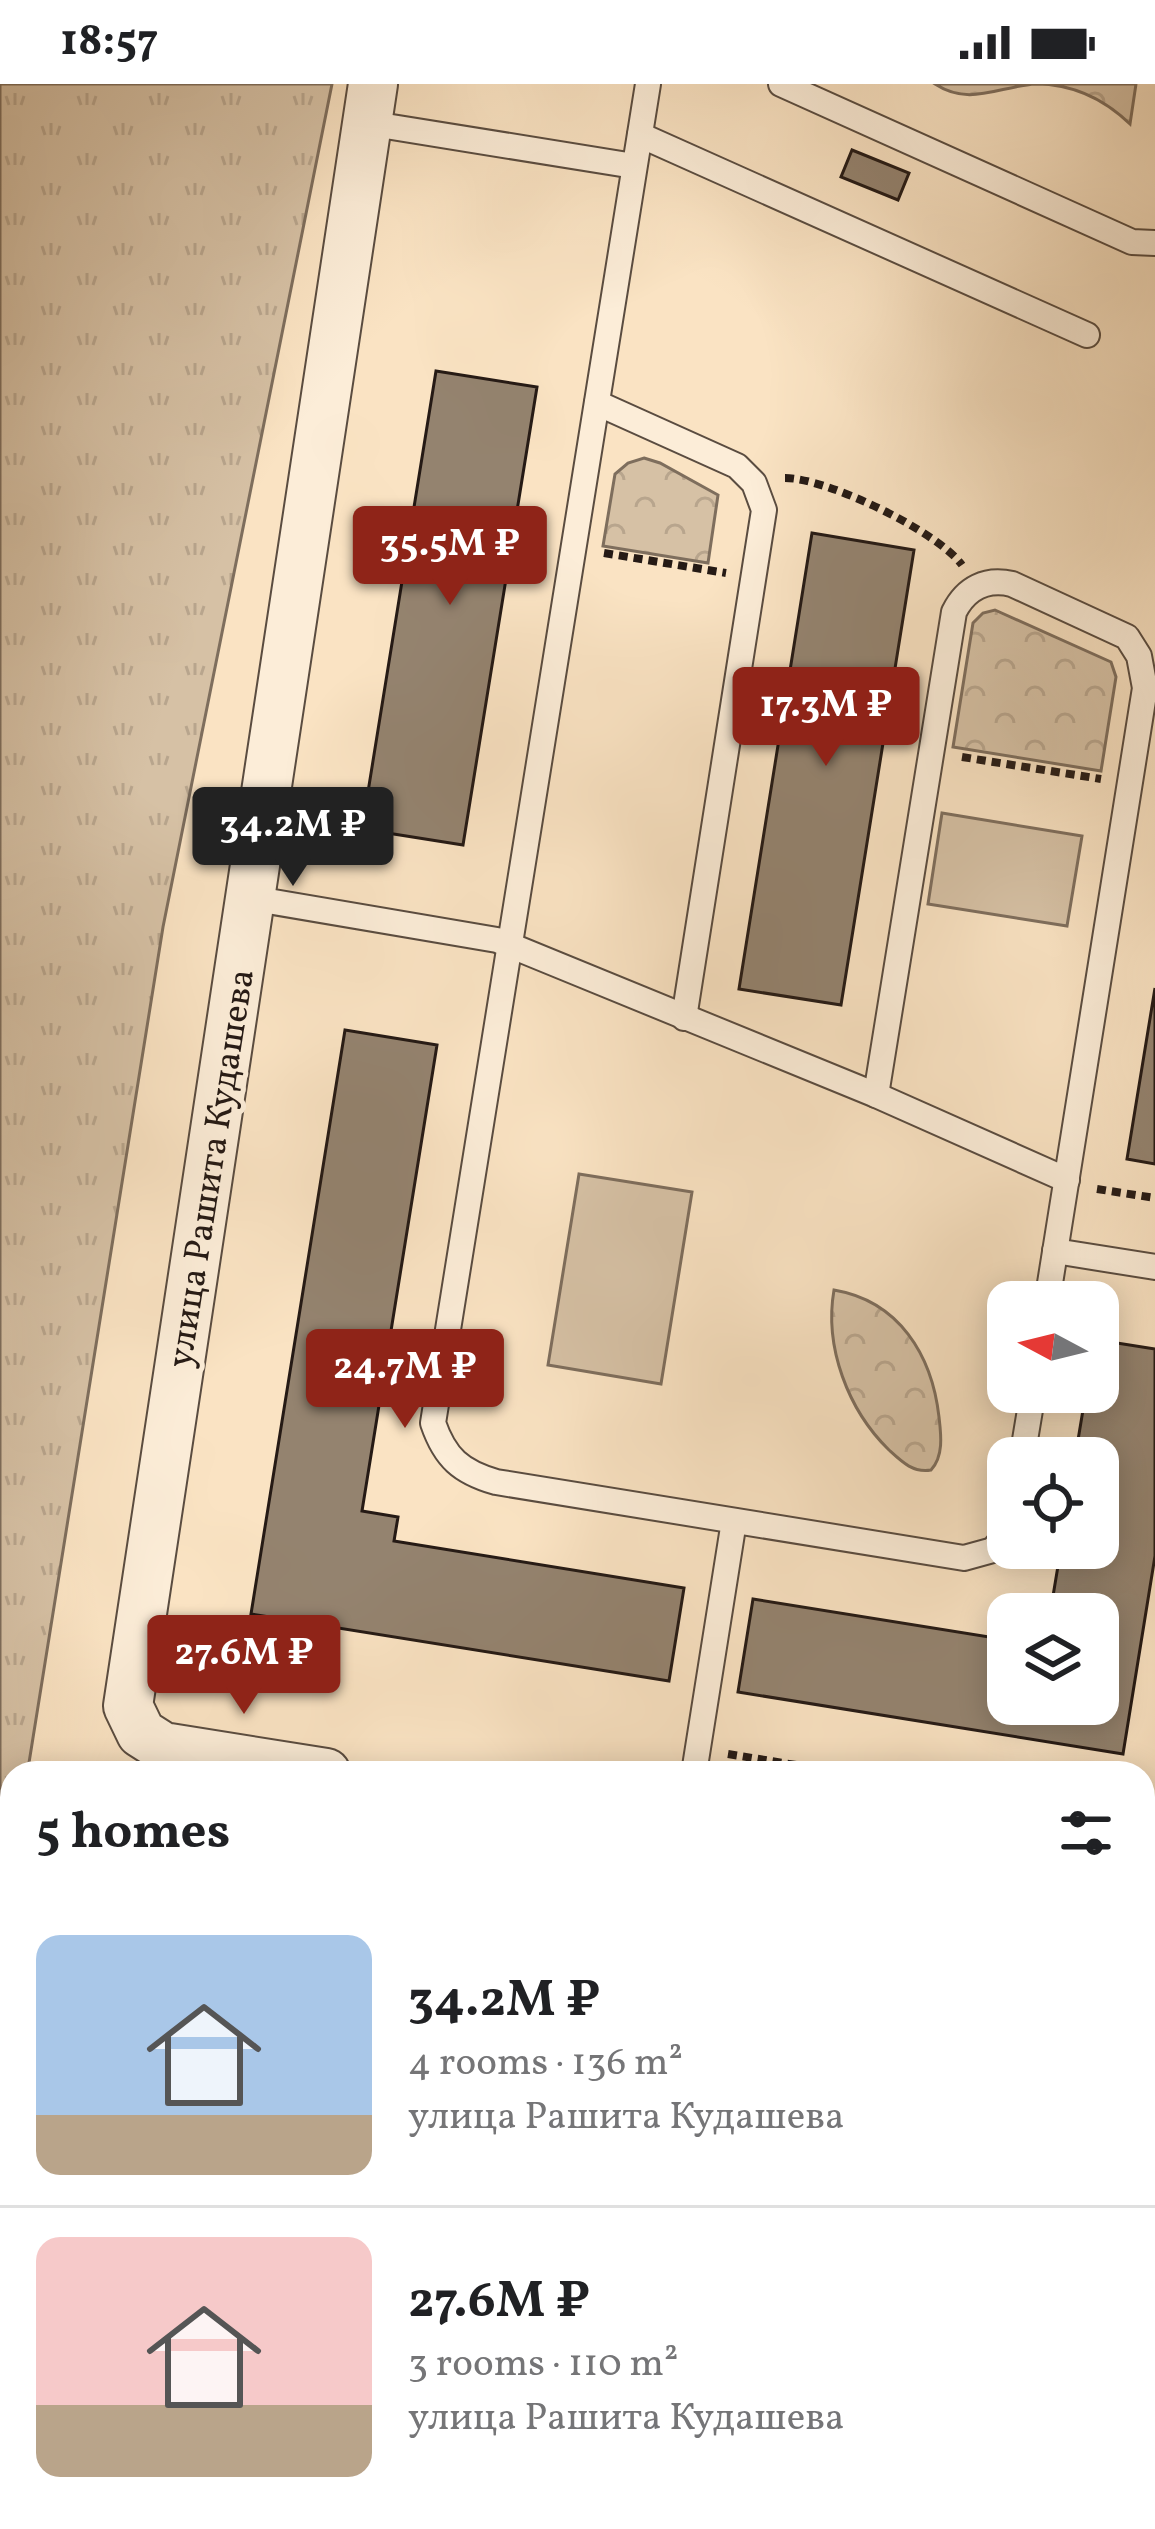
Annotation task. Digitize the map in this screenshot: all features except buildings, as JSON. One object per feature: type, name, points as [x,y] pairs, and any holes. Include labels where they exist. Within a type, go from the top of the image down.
[{"type":"street","name":"улица Рашита Кудашева","points":[[251,1761],[151,1742],[133,1722],[128,1706],[370,103]]},
{"type":"lane","points":[[648,84],[433,1424],[454,1463],[470,1475],[496,1482],[964,1558],[987,1552]]},
{"type":"lane","points":[[781,84],[1132,242],[1155,243]]},
{"type":"lane","points":[[370,103],[634,166]]},
{"type":"lane","points":[[640,135],[1087,335]]},
{"type":"lane","points":[[597,403],[737,466],[754,483],[764,510],[684,1018]]},
{"type":"lane","points":[[875,1095],[954,612],[975,586],[1000,581],[1012,584],[1127,637],[1139,656],[1145,688],[1050,1281]]},
{"type":"lane","points":[[250,898],[472,934],[509,945],[875,1095],[1066,1182]]},
{"type":"lane","points":[[1055,1251],[1155,1267]]},
{"type":"lane","points":[[696,1761],[734,1521]]},
{"type":"path","points":[[754,483],[785,478],[814,482],[926,532],[958,559],[975,586]]},
{"type":"path","points":[[573,548],[755,578]]},
{"type":"path","points":[[931,752],[1130,784]]},
{"type":"path","points":[[1066,1182],[1155,1198]]},
{"type":"green space","points":[[0,84],[332,84],[163,927],[29,1761],[0,1761]]},
{"type":"green space","points":[[935,84],[1036,84],[973,95]]},
{"type":"green space","points":[[1036,84],[1136,84],[1130,124],[1087,95]]},
{"type":"green space","points":[[644,458],[718,495],[708,563],[603,546],[615,474]]},
{"type":"green space","points":[[995,610],[1111,662],[1116,677],[1101,771],[953,747],[973,623]]},
{"type":"green space","points":[[942,813],[1082,836],[1067,926],[928,904]]},
{"type":"green space","points":[[579,1174],[692,1192],[661,1384],[548,1365]]},
{"type":"green space","points":[[834,1290],[877,1306],[920,1352],[935,1394],[940,1430],[940,1452],[931,1470],[913,1468],[894,1454],[874,1434],[851,1397],[836,1355]]}]
